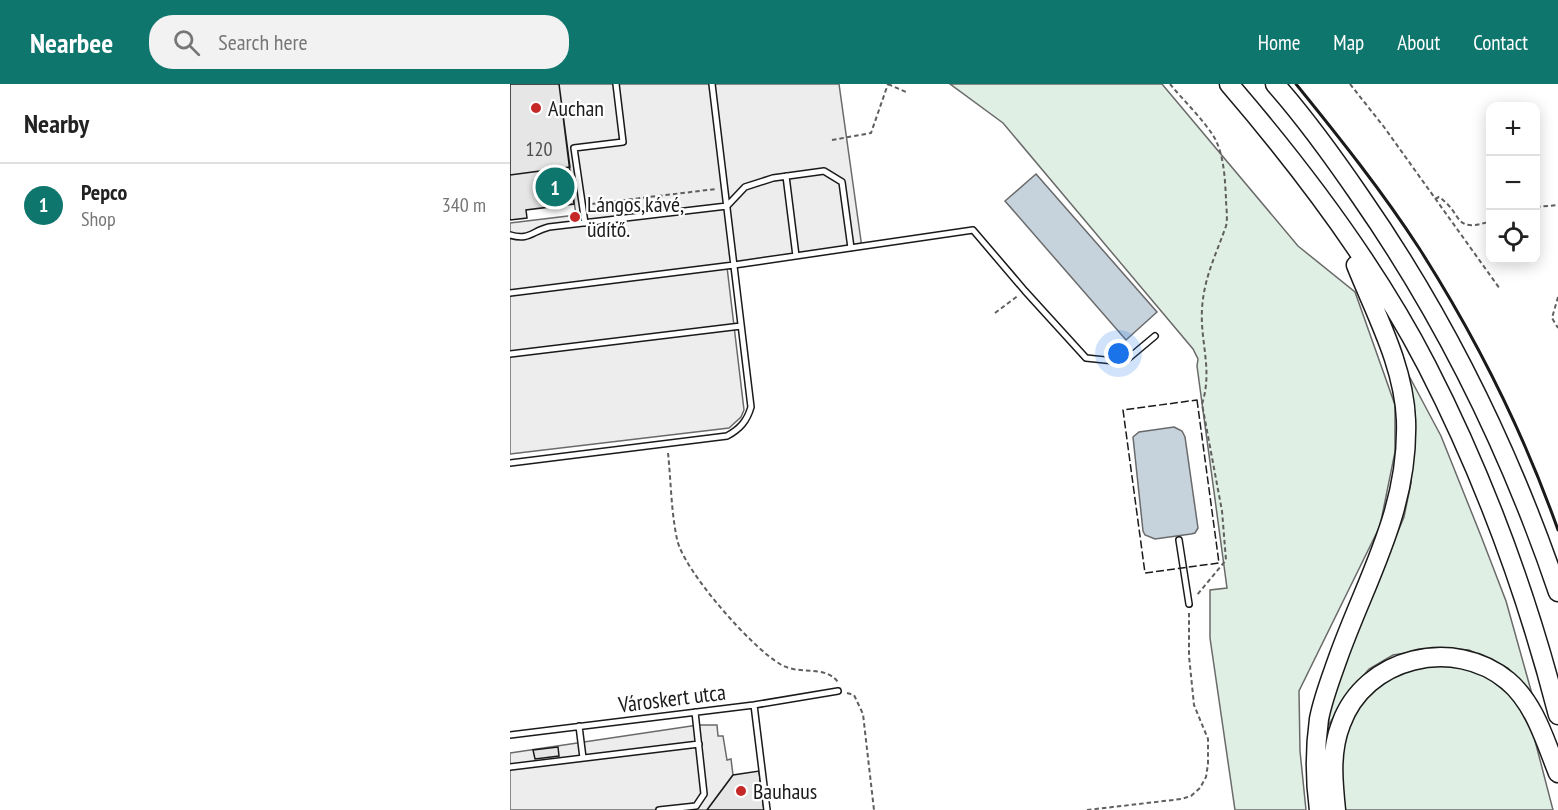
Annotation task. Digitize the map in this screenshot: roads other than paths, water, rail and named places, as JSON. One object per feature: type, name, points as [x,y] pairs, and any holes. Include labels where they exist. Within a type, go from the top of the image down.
[{"type":"highway","points":[[1229,84],[1292,162],[1342,230],[1374,276],[1427,366],[1478,475],[1521,588],[1543,655],[1558,715]]},
{"type":"highway","points":[[1275,84],[1339,165],[1421,288],[1466,370],[1503,448],[1536,528],[1558,592]]},
{"type":"highway","points":[[1318,810],[1317,752],[1322,709],[1344,642],[1398,502],[1405,452],[1406,420],[1401,377],[1342,230]]},
{"type":"highway","points":[[1336,810],[1333,753],[1348,709],[1357,695],[1372,680],[1399,664],[1422,657],[1445,656],[1470,660],[1488,668],[1507,681],[1521,695],[1534,715],[1558,773]]},
{"type":"lane","points":[[510,463],[728,436],[740,429],[748,417],[751,407],[712,84]]},
{"type":"lane","points":[[585,223],[574,148],[623,142],[616,85]]},
{"type":"lane","points":[[510,235],[524,238],[532,236],[538,230],[727,206],[745,187],[786,176],[824,171],[842,182],[851,248]]},
{"type":"lane","points":[[786,176],[796,256]]},
{"type":"lane","points":[[510,293],[734,265],[974,230],[1086,358],[1124,362],[1155,336]]},
{"type":"lane","points":[[510,354],[741,326]]},
{"type":"lane","points":[[1179,540],[1189,604]]},
{"type":"lane","name":"Városkert utca","points":[[510,735],[754,705],[838,691]]},
{"type":"lane","points":[[754,705],[767,810]]},
{"type":"lane","points":[[659,810],[696,806],[704,794],[696,712]]},
{"type":"lane","points":[[579,726],[582,758]]},
{"type":"lane","points":[[510,766],[699,744]]},
{"type":"place","name":"Auchan","points":[[536,108]]},
{"type":"place","name":"Pepco","points":[[555,187]]},
{"type":"place","name":"Lángos,kávé, üdítő.","points":[[575,217]]},
{"type":"place","name":"Bauhaus","points":[[741,791]]}]
